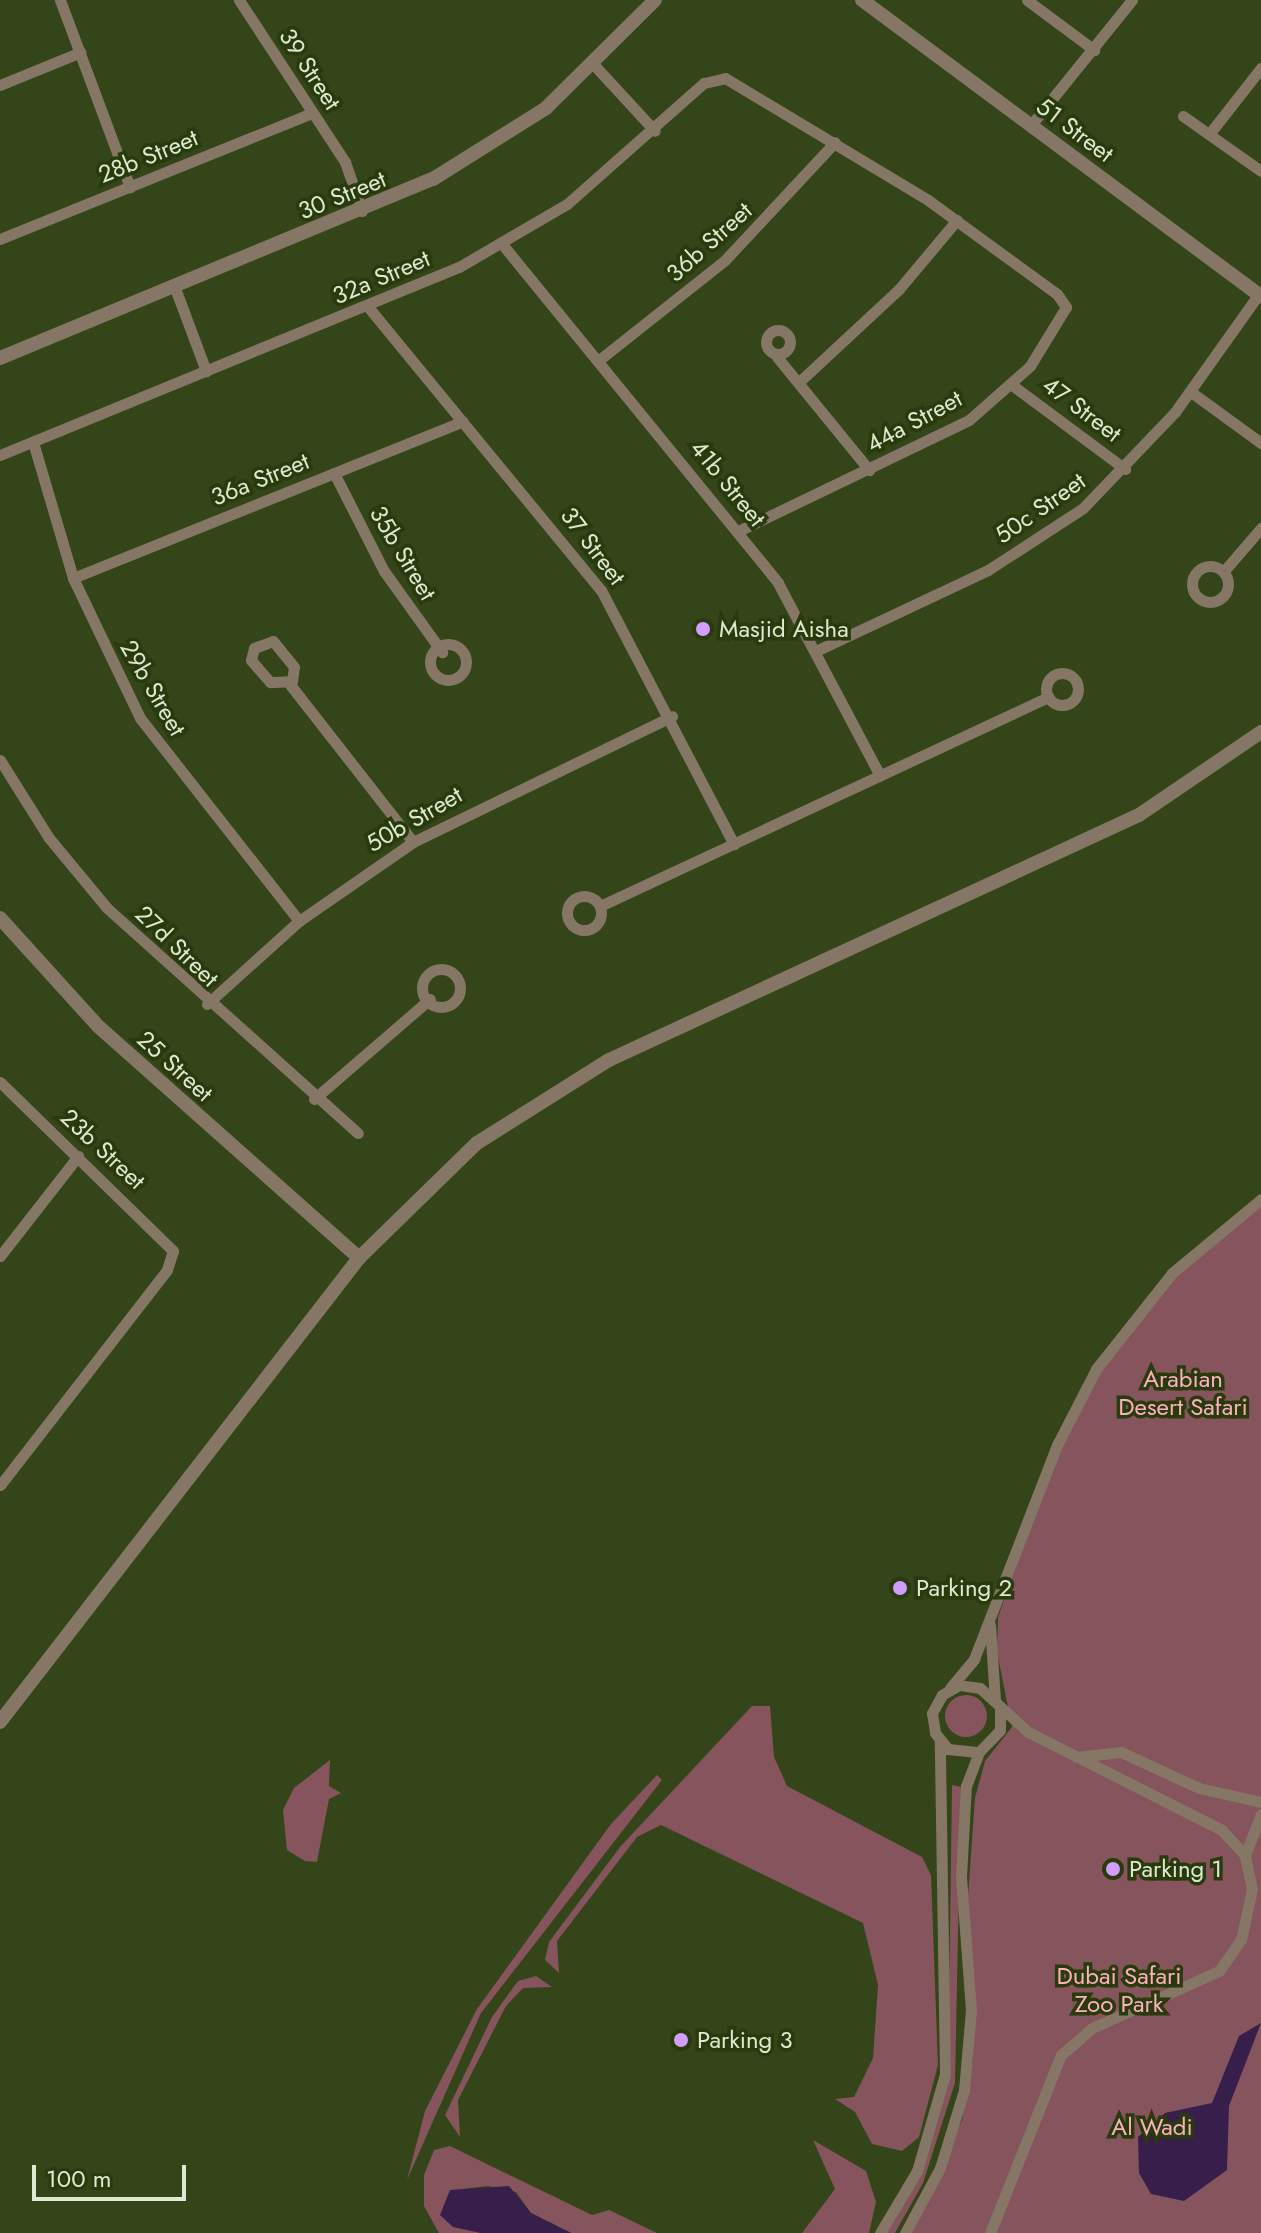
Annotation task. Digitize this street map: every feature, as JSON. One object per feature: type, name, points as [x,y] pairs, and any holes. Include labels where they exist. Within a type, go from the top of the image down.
[{"type":"street","points":[[60,0],[130,187]]},
{"type":"street","name":"39 Street","points":[[239,0],[345,162],[368,208]]},
{"type":"street","name":"30 Street","points":[[0,358],[368,208],[491,146],[595,66],[655,0]]},
{"type":"street","name":"51 Street","points":[[862,0],[1260,298]]},
{"type":"street","points":[[1027,0],[1094,50]]},
{"type":"street","points":[[1034,128],[1132,0]]},
{"type":"street","points":[[0,85],[81,52]]},
{"type":"street","points":[[595,66],[655,131]]},
{"type":"street","points":[[1210,133],[1261,68]]},
{"type":"street","name":"32a Street","points":[[0,455],[369,308],[502,244],[567,204],[655,131],[704,83],[739,83],[835,142]]},
{"type":"street","name":"28b Street","points":[[0,239],[312,113]]},
{"type":"street","points":[[1183,116],[1261,171]]},
{"type":"street","points":[[799,382],[899,289],[957,220],[835,142]]},
{"type":"street","name":"36b Street","points":[[599,360],[725,260],[835,142]]},
{"type":"street","name":"44a Street","points":[[738,531],[945,434],[1012,385],[1061,324],[1064,302],[957,220]]},
{"type":"street","name":"41b Street","points":[[502,244],[738,531],[818,650],[880,776]]},
{"type":"street","points":[[175,288],[206,371]]},
{"type":"street","name":"50c Street","points":[[818,650],[1013,556],[1125,469],[1191,392],[1260,298]]},
{"type":"street","name":"37 Street","points":[[369,308],[582,564],[672,716],[734,844]]},
{"type":"street","points":[[777,357],[869,470]]},
{"type":"street","name":"47 Street","points":[[1012,385],[1125,469]]},
{"type":"street","points":[[1191,392],[1261,443]]},
{"type":"street","name":"36a Street","points":[[73,578],[463,421]]},
{"type":"street","name":"29b Street","points":[[33,442],[73,578],[140,718],[299,921]]},
{"type":"street","name":"35b Street","points":[[334,473],[384,571],[442,652]]},
{"type":"street","points":[[1224,571],[1261,528]]},
{"type":"street","points":[[288,682],[413,842]]},
{"type":"street","points":[[600,906],[1049,697]]},
{"type":"street","name":"50b Street","points":[[207,1004],[299,921],[413,842],[672,716]]},
{"type":"street","points":[[0,1722],[362,1255],[447,1169],[563,1085],[1109,830],[1261,732]]},
{"type":"street","name":"27d Street","points":[[0,760],[80,878],[207,1004],[314,1099],[358,1133]]},
{"type":"street","name":"25 Street","points":[[0,918],[107,1035],[362,1255]]},
{"type":"street","points":[[314,1099],[430,999]]},
{"type":"street","name":"23b Street","points":[[0,1082],[173,1251],[167,1270],[0,1485]]},
{"type":"street","points":[[0,1256],[78,1156]]},
{"type":"street","points":[[880,2233],[917,2171],[945,2074],[940,1742],[932,1713],[974,1659],[1057,1445],[1101,1363],[1172,1273],[1261,1199]]},
{"type":"street","points":[[905,2233],[940,2168],[964,2090],[971,2010],[961,1877],[966,1786],[979,1752],[1000,1730],[990,1615]]},
{"type":"street","points":[[950,1689],[970,1685],[1076,1757],[1209,1820],[1245,1855]]},
{"type":"street","points":[[940,1742],[958,1753],[979,1752]]},
{"type":"street","points":[[1076,1757],[1121,1752],[1220,1796],[1261,1802]]},
{"type":"street","points":[[990,2233],[1061,2055],[1092,2028],[1204,1983],[1232,1957],[1251,1906],[1245,1855],[1261,1814]]},
{"type":"green space","name":"Dubai Safari Zoo Park","points":[[1261,1204],[1261,2233],[911,2233],[962,2120],[973,2059],[968,1896],[975,1798],[985,1761],[1012,1727],[997,1652],[998,1617],[1062,1436],[1093,1382],[1176,1273]]},
{"type":"green space","points":[[966,1695],[981,1701],[987,1716],[981,1731],[966,1737],[951,1731],[945,1716],[951,1701]]},
{"type":"green space","points":[[752,1706],[770,1706],[774,1757],[787,1786],[922,1857],[931,1875],[938,2065],[919,2137],[902,2151],[872,2144],[855,2112],[835,2099],[854,2097],[873,2058],[878,1985],[863,1923],[661,1825],[637,1837],[557,1941],[559,1973],[545,1960],[549,1942],[620,1847]]},
{"type":"green space","points":[[330,1760],[329,1786],[341,1793],[329,1799],[317,1862],[305,1861],[287,1850],[283,1810],[294,1788]]},
{"type":"green space","points":[[657,1775],[662,1780],[481,2013],[407,2180],[425,2111],[477,2009],[611,1824]]},
{"type":"green space","points":[[952,1785],[961,1787],[955,2083],[923,2183],[895,2233],[883,2233],[924,2160],[948,2069]]},
{"type":"green space","points":[[536,1976],[552,1987],[523,1988],[506,2006],[458,2100],[460,2137],[445,2115],[492,2017],[518,1981]]},
{"type":"green space","points":[[813,2140],[866,2171],[876,2202],[869,2233],[802,2233],[835,2189]]},
{"type":"green space","points":[[450,2146],[592,2215],[609,2210],[657,2233],[571,2233],[531,2213],[516,2192],[488,2186],[462,2189],[463,2228],[481,2233],[439,2233],[424,2206],[424,2175],[434,2150]]},
{"type":"shaded area","points":[[1261,2023],[1229,2106],[1227,2170],[1184,2201],[1151,2194],[1139,2173],[1138,2137],[1165,2113],[1212,2103],[1239,2036]]},
{"type":"shaded area","points":[[509,2186],[531,2213],[571,2233],[481,2233],[453,2227],[440,2215],[450,2190]]},
{"type":"place","name":"Masjid Aisha","points":[[703,629]]},
{"type":"place","name":"Parking 2","points":[[900,1588]]},
{"type":"place","name":"Parking 1","points":[[1113,1869]]},
{"type":"place","name":"Parking 3","points":[[681,2040]]},
{"type":"park label","name":"Arabian Desert Safari","points":[[1183,1393]]},
{"type":"park label","name":"Al Wadi","points":[[1152,2127]]}]
